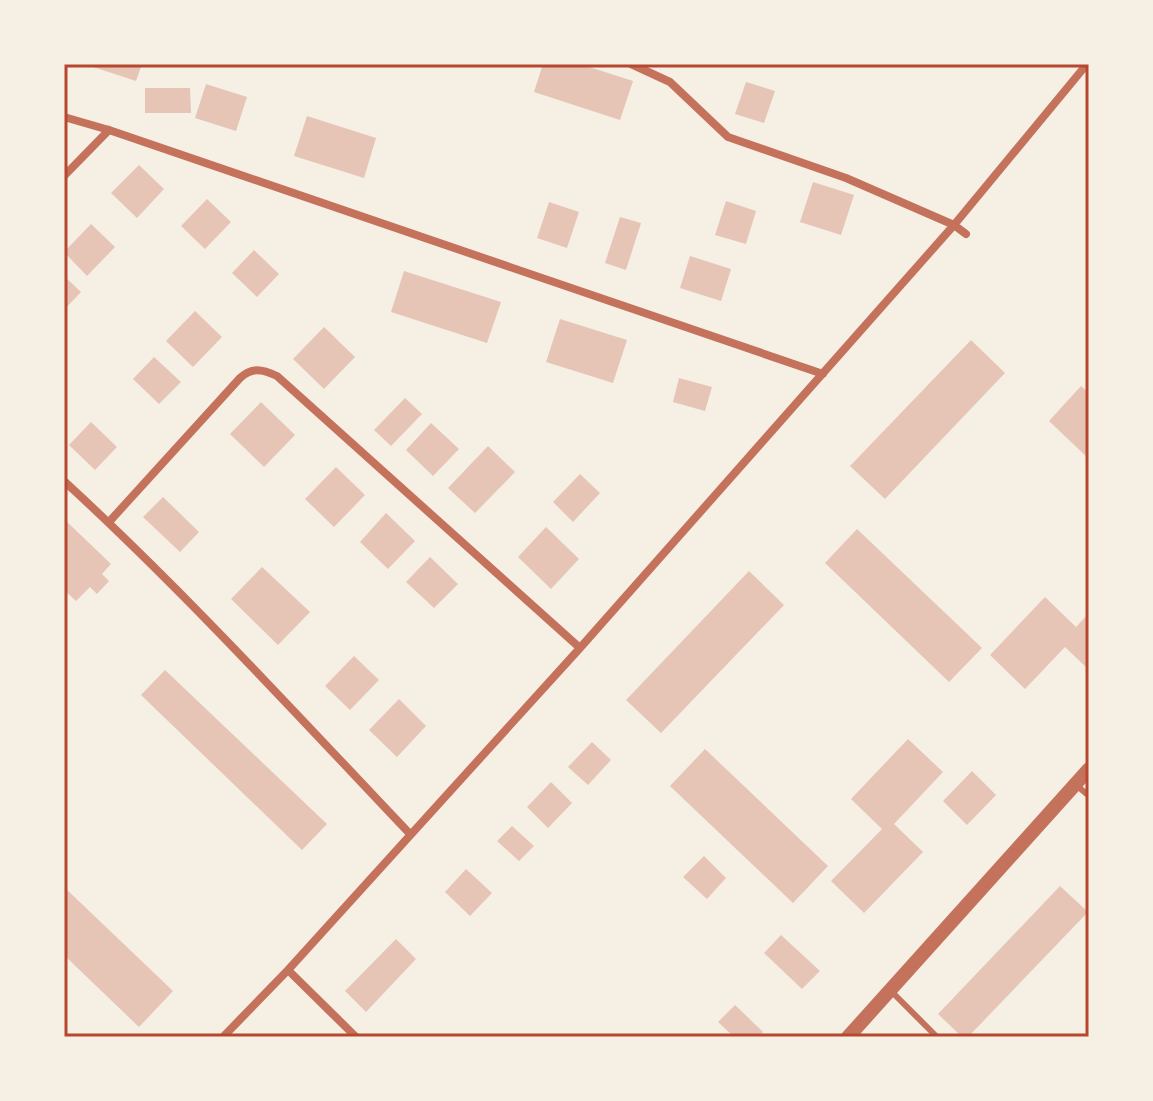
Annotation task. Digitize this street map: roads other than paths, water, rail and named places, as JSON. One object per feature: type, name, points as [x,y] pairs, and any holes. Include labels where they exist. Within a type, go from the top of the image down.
[{"type":"street","points":[[631,64],[670,82],[728,137],[846,178],[954,225],[966,234]]},
{"type":"street","points":[[223,1037],[288,970],[580,648],[954,225],[1087,64]]},
{"type":"street","points":[[64,117],[823,374]]},
{"type":"street","points":[[64,176],[109,130]]},
{"type":"street","points":[[109,522],[240,378],[247,371],[256,369],[277,376],[580,648]]},
{"type":"street","points":[[64,481],[109,522],[410,834]]},
{"type":"street","points":[[848,1037],[1089,769]]},
{"type":"street","points":[[288,970],[356,1037]]},
{"type":"lane","points":[[1075,784],[1089,796]]},
{"type":"lane","points":[[890,990],[937,1037]]}]
